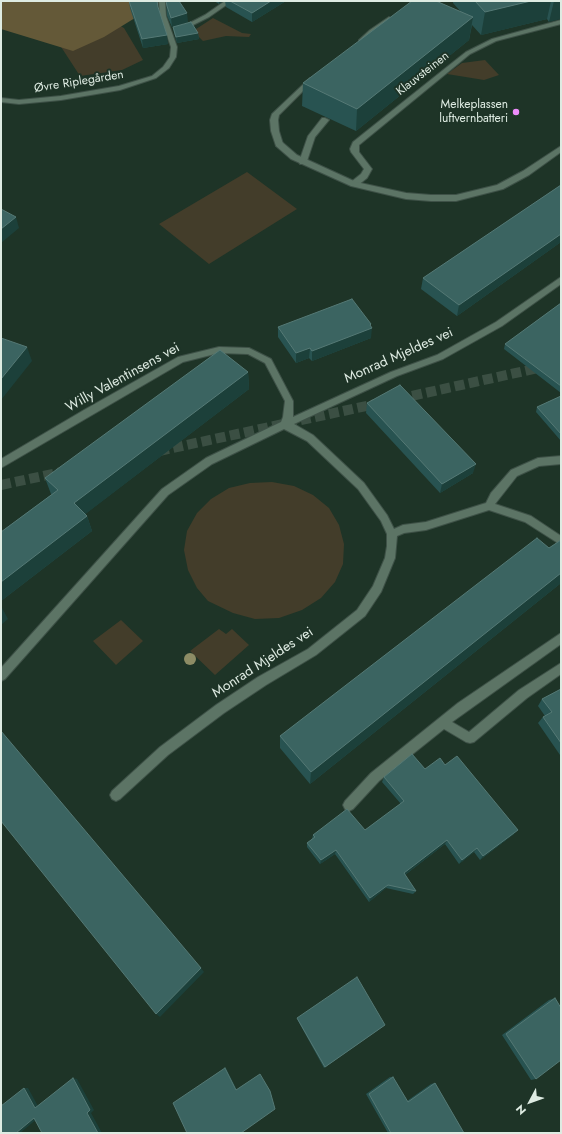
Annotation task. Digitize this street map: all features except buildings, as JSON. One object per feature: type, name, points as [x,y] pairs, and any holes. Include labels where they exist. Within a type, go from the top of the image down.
[{"type":"street","name":"Øvre Riplegården","points":[[1,100],[19,102],[61,98],[120,88],[154,77],[166,68],[173,57],[174,47],[170,32],[163,16],[162,1]]},
{"type":"street","points":[[170,32],[186,27],[207,16],[229,1]]},
{"type":"street","points":[[354,49],[372,31],[398,14]]},
{"type":"street","name":"Klauvsteinen","points":[[354,184],[364,176],[368,169],[355,152],[354,149],[356,144],[442,73],[468,53],[494,40],[561,22]]},
{"type":"street","points":[[316,76],[276,114],[274,120],[275,131],[279,144],[287,152],[304,162],[354,184],[406,196],[456,198],[481,193],[500,187],[526,173],[561,148]]},
{"type":"street","points":[[304,162],[312,136],[325,120]]},
{"type":"street","name":"Monrad Mjeldes vei","points":[[1,676],[165,492],[209,461],[394,374],[440,357],[499,324],[561,280]]},
{"type":"street","name":"Willy Valentinsens vei","points":[[1,464],[87,412],[181,359],[219,350],[249,351],[268,361],[289,401],[288,417],[284,425]]},
{"type":"street","points":[[284,425],[292,427],[310,438],[361,486],[384,518],[392,534],[403,529],[426,526],[489,506],[528,519],[561,541]]},
{"type":"street","points":[[489,506],[494,496],[514,473],[538,462],[561,460]]},
{"type":"street","name":"Monrad Mjeldes vei","points":[[116,795],[164,751],[220,709],[262,681],[312,652],[361,613],[377,589],[390,558],[392,534]]},
{"type":"street","points":[[349,805],[375,777],[462,706],[525,665],[561,638]]},
{"type":"street","points":[[443,722],[470,738],[523,694],[561,668]]},
{"type":"shaded area","points":[[1,1],[161,2],[104,37],[73,51],[1,29]]},
{"type":"shaded area","points":[[213,18],[242,33],[251,34],[249,37],[226,36],[203,41],[193,31]]},
{"type":"shaded area","points":[[113,22],[124,28],[143,60],[122,70],[80,76],[54,36]]},
{"type":"shaded area","points":[[485,60],[499,75],[484,80],[447,74],[462,63]]},
{"type":"shaded area","points":[[247,172],[297,209],[209,264],[159,224]]},
{"type":"shaded area","points":[[272,482],[294,486],[313,495],[329,508],[339,525],[344,544],[343,564],[335,582],[321,598],[302,610],[279,618],[255,619],[233,613],[208,601],[197,588],[188,570],[184,550],[187,531],[197,513],[211,499],[229,488],[250,483]]},
{"type":"shaded area","points":[[121,620],[143,641],[116,665],[93,641]]},
{"type":"shaded area","points":[[219,629],[226,634],[232,629],[249,645],[215,675],[190,651]]},
{"type":"tunnel","points":[[398,399],[561,363]]},
{"type":"tunnel","points":[[159,451],[380,403]]},
{"type":"tunnel","points":[[1,485],[62,472]]},
{"type":"place","name":"Melkeplassen luftvernbatteri","points":[[516,112]]}]
